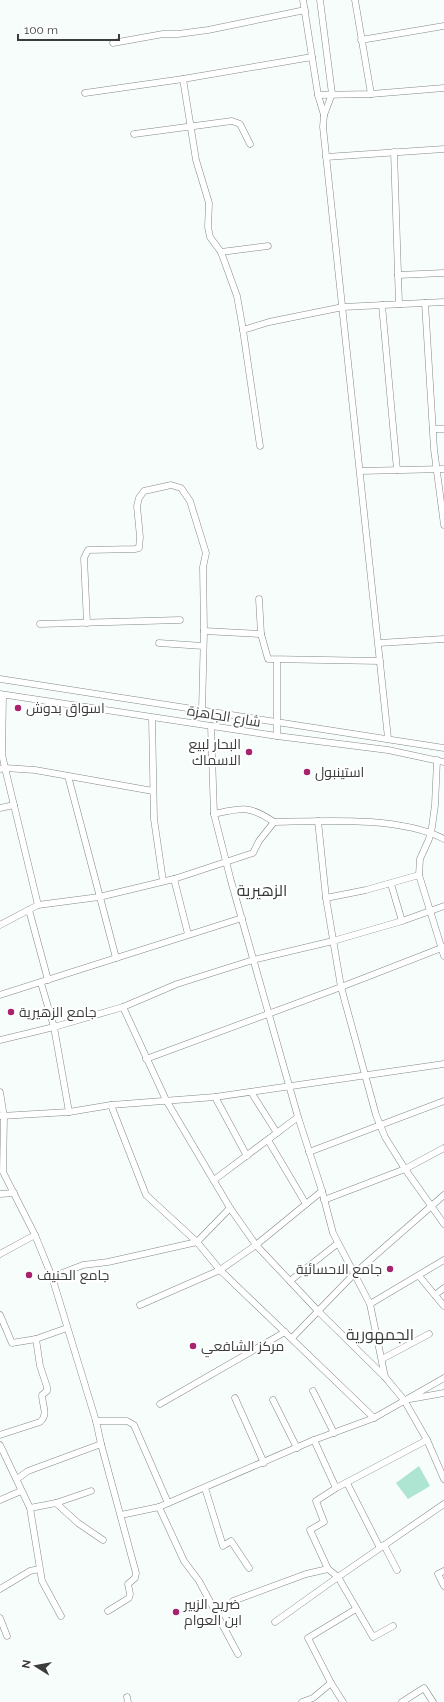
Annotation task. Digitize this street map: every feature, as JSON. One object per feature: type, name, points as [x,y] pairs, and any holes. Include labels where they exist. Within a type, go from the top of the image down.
[{"type":"street","points":[[303,0],[318,95],[324,115]]},
{"type":"street","points":[[320,0],[332,94],[324,115],[323,127],[388,738]]},
{"type":"street","points":[[355,0],[371,94]]},
{"type":"street","points":[[113,43],[162,34],[178,34],[208,30],[305,10]]},
{"type":"street","points":[[361,40],[444,26]]},
{"type":"street","points":[[85,93],[183,79],[312,57]]},
{"type":"street","points":[[183,79],[196,160],[209,203],[208,227],[210,237],[220,252],[237,296],[260,446]]},
{"type":"street","points":[[318,95],[371,94],[444,88]]},
{"type":"street","points":[[134,134],[236,121],[240,124],[250,144]]},
{"type":"street","points":[[326,157],[444,149]]},
{"type":"street","points":[[394,152],[399,304]]},
{"type":"street","points":[[220,252],[268,246]]},
{"type":"street","points":[[398,275],[444,273]]},
{"type":"street","points":[[243,330],[269,322],[343,307],[444,302]]},
{"type":"street","points":[[425,303],[436,469],[444,525]]},
{"type":"street","points":[[382,305],[397,470]]},
{"type":"street","points":[[433,429],[444,429]]},
{"type":"street","points":[[360,471],[444,469]]},
{"type":"street","points":[[87,623],[84,558],[88,550],[139,548],[140,537],[136,506],[138,498],[144,491],[171,485],[180,488],[190,501],[206,553],[203,567],[204,631],[202,710]]},
{"type":"street","points":[[259,598],[261,634],[266,657],[270,660],[380,661]]},
{"type":"street","points":[[40,624],[180,620]]},
{"type":"street","points":[[204,631],[261,634]]},
{"type":"street","points":[[378,643],[444,639]]},
{"type":"street","points":[[159,643],[203,646]]},
{"type":"street","points":[[277,660],[277,736]]},
{"type":"street","name":"شارع الجاهزة","points":[[0,679],[388,738],[444,748]]},
{"type":"street","points":[[1,695],[2,768],[14,805],[38,905]]},
{"type":"street","name":"شارع الجاهزة","points":[[1,695],[277,736],[388,750],[444,762]]},
{"type":"street","points":[[152,718],[154,819],[163,881]]},
{"type":"street","points":[[211,726],[214,814],[226,862],[298,1117],[322,1191],[333,1233],[337,1244],[370,1304],[385,1377]]},
{"type":"street","points":[[437,760],[435,805],[429,839],[420,859],[419,875],[444,956]]},
{"type":"street","points":[[2,768],[35,770],[153,791]]},
{"type":"street","points":[[68,776],[116,958]]},
{"type":"street","points":[[0,808],[14,805]]},
{"type":"street","points":[[214,814],[238,809],[248,809],[259,812],[274,822],[334,820],[387,825],[430,832],[444,839]]},
{"type":"street","points":[[318,821],[326,898],[342,987],[376,1115],[385,1136],[405,1169],[444,1224]]},
{"type":"street","points":[[0,926],[38,905],[99,897],[174,879],[253,853],[259,841],[274,822]]},
{"type":"street","points":[[326,898],[391,884],[419,875]]},
{"type":"street","points":[[174,879],[188,934]]},
{"type":"street","points":[[391,884],[402,921]]},
{"type":"street","points":[[0,1040],[54,1027],[123,1006],[177,984],[253,960],[333,941],[402,921],[444,906]]},
{"type":"street","points":[[28,910],[48,980]]},
{"type":"street","points":[[0,995],[242,918]]},
{"type":"street","points":[[146,1059],[342,987],[442,948]]},
{"type":"street","points":[[41,982],[54,1027],[69,1112]]},
{"type":"street","points":[[123,1006],[166,1100],[230,1208],[256,1245],[318,1312],[385,1377],[404,1400],[427,1440],[444,1479]]},
{"type":"street","points":[[2,1116],[69,1112],[110,1105],[214,1097],[365,1074],[444,1064]]},
{"type":"street","points":[[0,1092],[2,1116],[2,1172],[14,1193],[52,1277],[66,1328],[96,1421],[136,1576],[128,1584],[130,1594],[129,1598],[108,1611]]},
{"type":"street","points":[[252,1092],[277,1133]]},
{"type":"street","points":[[214,1097],[247,1156]]},
{"type":"street","points":[[309,1152],[444,1101]]},
{"type":"street","points":[[110,1105],[146,1195],[197,1242],[220,1270],[374,1418]]},
{"type":"street","points":[[214,1180],[298,1117]]},
{"type":"street","points":[[268,1140],[306,1204]]},
{"type":"street","points":[[324,1200],[405,1169],[444,1148]]},
{"type":"street","points":[[140,1305],[220,1270],[256,1245],[322,1191]]},
{"type":"street","points":[[0,1194],[14,1193]]},
{"type":"street","points":[[292,1338],[354,1274],[444,1195]]},
{"type":"street","points":[[52,1277],[83,1265],[108,1262],[197,1242],[230,1208]]},
{"type":"street","points":[[0,1254],[34,1235]]},
{"type":"street","points":[[290,1281],[337,1244]]},
{"type":"street","points":[[370,1304],[444,1260]]},
{"type":"street","points":[[419,1276],[444,1306]]},
{"type":"street","points":[[435,1295],[444,1288]]},
{"type":"street","points":[[0,1315],[12,1343],[36,1339],[66,1328]]},
{"type":"street","points":[[160,1404],[285,1332]]},
{"type":"street","points":[[382,1359],[429,1334]]},
{"type":"street","points":[[0,1435],[40,1422],[44,1419],[45,1413],[42,1395],[47,1391],[47,1387],[40,1366],[36,1339]]},
{"type":"street","points":[[121,1515],[159,1507],[264,1463],[314,1440],[374,1418],[444,1378]]},
{"type":"street","points":[[313,1391],[334,1433]]},
{"type":"street","points":[[404,1400],[444,1392]]},
{"type":"street","points":[[235,1398],[264,1463]]},
{"type":"street","points":[[273,1400],[297,1448]]},
{"type":"street","points":[[96,1421],[127,1421],[137,1428],[168,1503]]},
{"type":"street","points":[[314,1440],[336,1488]]},
{"type":"street","points":[[393,1626],[373,1637],[338,1577],[328,1569],[310,1530],[324,1522],[316,1501],[336,1488],[427,1440]]},
{"type":"street","points":[[0,1444],[2,1452],[18,1480],[21,1491],[30,1508],[42,1581],[61,1616]]},
{"type":"street","points":[[18,1480],[28,1471],[101,1444]]},
{"type":"street","points":[[346,1483],[382,1547],[397,1570]]},
{"type":"street","points":[[205,1488],[223,1546],[231,1542],[249,1568]]},
{"type":"street","points":[[0,1500],[21,1491]]},
{"type":"street","points":[[30,1508],[56,1503],[91,1491]]},
{"type":"street","points":[[56,1503],[78,1523],[103,1540]]},
{"type":"street","points":[[275,1622],[444,1504]]},
{"type":"street","points":[[159,1507],[184,1561],[199,1581],[238,1654]]},
{"type":"street","points":[[0,1589],[30,1571],[39,1569]]},
{"type":"street","points":[[233,1601],[306,1574],[328,1569]]},
{"type":"street","points":[[444,1571],[438,1574],[444,1586]]},
{"type":"street","points":[[342,1702],[308,1638],[356,1609]]},
{"type":"street","points":[[0,1618],[7,1636]]},
{"type":"street","points":[[302,1702],[313,1698],[331,1683]]},
{"type":"street","points":[[402,1702],[424,1688],[433,1702]]},
{"type":"green space","points":[[419,1466],[430,1486],[408,1499],[396,1483]]},
{"type":"place","name":"اسواق بدوش","points":[[18,708]]},
{"type":"place","name":"البحار لبيع الاسماك","points":[[249,752]]},
{"type":"place","name":"استينبول","points":[[307,772]]},
{"type":"place","name":"جامع الزهيرية","points":[[11,1012]]},
{"type":"place","name":"جامع الاحسائية","points":[[390,1269]]},
{"type":"place","name":"جامع الحنيف","points":[[29,1275]]},
{"type":"place","name":"مركز الشافعي","points":[[193,1346]]},
{"type":"place","name":"ضريح الزبير ابن العوام","points":[[176,1612]]},
{"type":"district","name":"الزهيرية","points":[[262,890]]},
{"type":"district","name":"الجمهورية","points":[[380,1334]]}]
